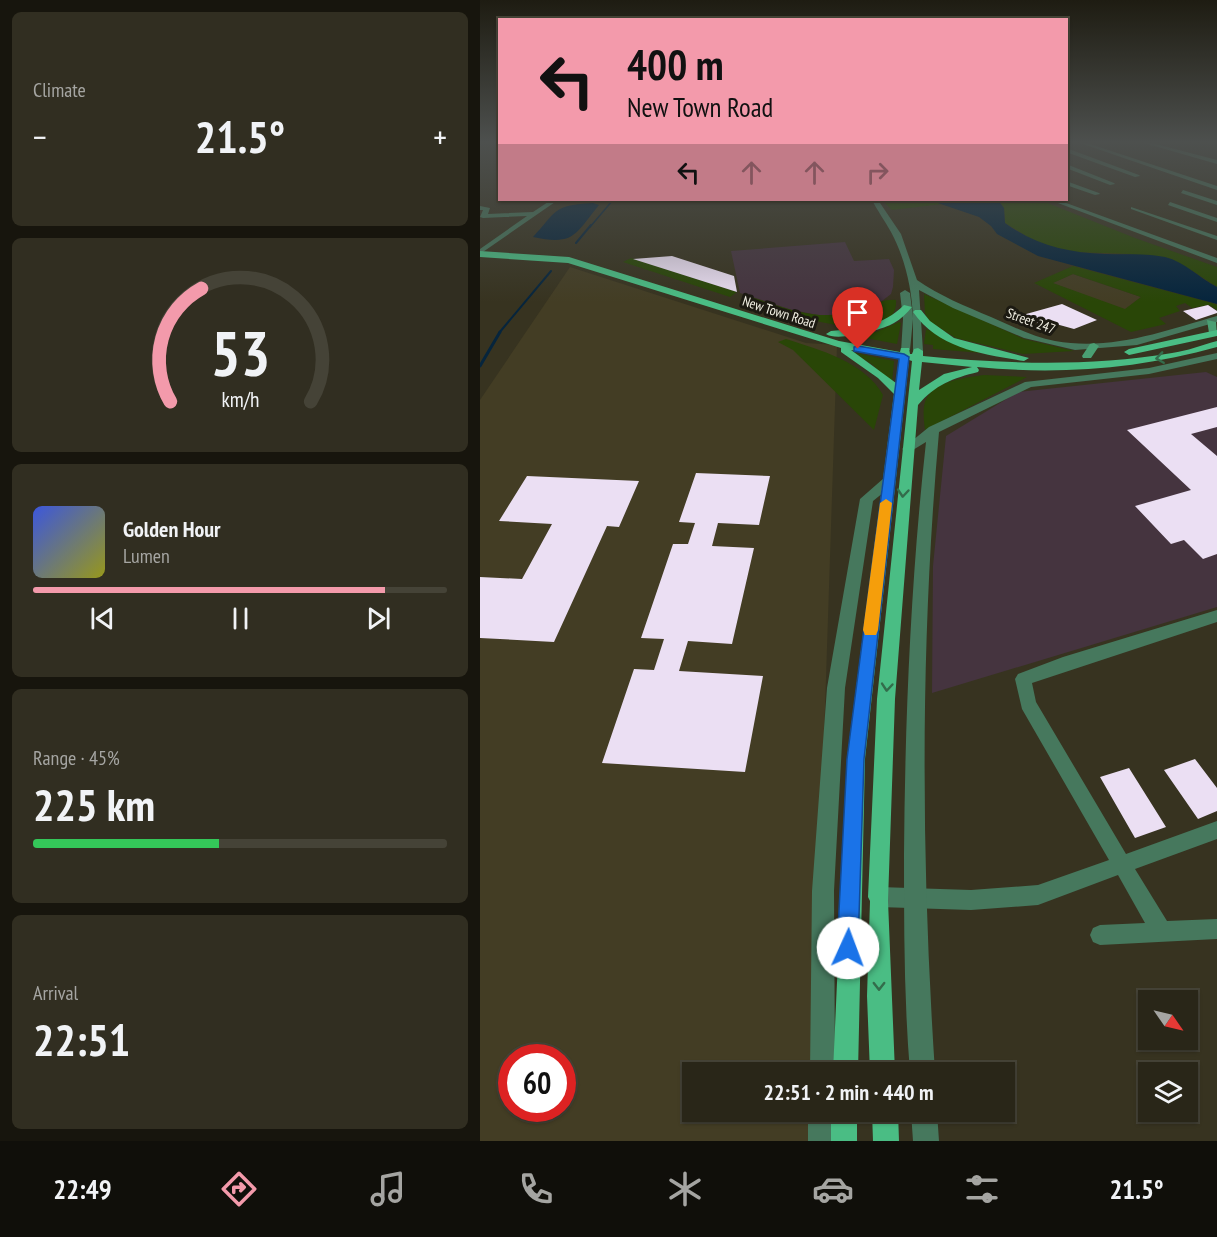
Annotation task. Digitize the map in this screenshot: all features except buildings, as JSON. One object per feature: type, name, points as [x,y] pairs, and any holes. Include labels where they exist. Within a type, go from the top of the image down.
[{"type":"main road","points":[[481,250],[499,248],[585,257],[834,340],[877,372],[899,392]]},
{"type":"main road","name":"New Town Road","points":[[481,250],[569,260],[834,340],[992,366],[1103,365],[1176,356],[1216,337]]},
{"type":"main road","points":[[834,340],[888,324],[897,319],[907,307]]},
{"type":"main road","points":[[918,312],[924,322],[967,346],[1024,358]]},
{"type":"main road","points":[[911,354],[1024,358],[1087,356],[1142,350],[1216,337],[1214,321]]},
{"type":"main road","points":[[1087,356],[1094,346]]},
{"type":"main road","points":[[845,1062],[856,759],[899,392],[911,354]]},
{"type":"main road","points":[[882,1062],[879,996],[879,902],[886,699],[913,403],[911,354]]},
{"type":"main road","points":[[913,403],[928,387],[943,378],[992,366]]},
{"type":"main road","points":[[844,1122],[844,1141]]},
{"type":"main road","points":[[885,1122],[886,1141]]},
{"type":"street","points":[[1196,196],[1217,203]]},
{"type":"street","points":[[481,250],[554,201]]},
{"type":"street","points":[[866,201],[884,218],[896,256],[904,285],[911,354]]},
{"type":"street","points":[[876,201],[902,244],[914,282],[918,312],[911,354]]},
{"type":"street","points":[[1056,201],[1217,261]]},
{"type":"street","points":[[1170,204],[1217,220]]},
{"type":"street","points":[[480,208],[488,209],[483,216],[537,214]]},
{"type":"street","points":[[1133,208],[1217,238]]},
{"type":"street","name":"Street 247","points":[[914,282],[948,302],[1032,338],[1057,345],[1094,346],[1135,341],[1214,321]]},
{"type":"street","points":[[908,449],[933,430],[1029,384],[1149,371],[1217,356]]},
{"type":"street","points":[[921,1062],[914,898],[914,753],[927,495],[933,430]]},
{"type":"street","points":[[822,1062],[823,891],[836,688],[867,499],[889,481]]},
{"type":"street","points":[[1161,931],[1028,704],[1023,680],[1063,664],[1217,616]]},
{"type":"street","points":[[879,902],[914,898],[971,900],[1019,898],[1057,889],[1217,830]]},
{"type":"street","points":[[1100,935],[1217,929]]},
{"type":"street","points":[[821,1122],[821,1141]]},
{"type":"street","points":[[925,1122],[926,1141]]},
{"type":"shaded area","points":[[845,242],[854,261],[889,259],[894,270],[893,287],[891,294],[878,304],[844,314],[823,316],[792,310],[740,293],[731,251]]},
{"type":"shaded area","points":[[570,267],[806,343],[837,345],[813,1062],[682,1062],[682,1122],[812,1122],[811,1141],[480,1141],[480,400]]},
{"type":"shaded area","points":[[1073,274],[1141,297],[1125,310],[1052,283]]},
{"type":"shaded area","points":[[1206,372],[1217,377],[1217,607],[932,693],[933,566],[946,436],[1018,392]]},
{"type":"green space","points":[[883,201],[934,201],[943,204],[892,210]]},
{"type":"green space","points":[[999,201],[1042,201],[1135,238],[1217,267],[1217,287],[1191,270],[1130,254],[1073,252],[1039,244],[1005,223],[1004,208]]},
{"type":"green space","points":[[631,258],[737,292],[730,297],[623,262]]},
{"type":"green space","points":[[1073,266],[1212,303],[1217,305],[1217,310],[1209,305],[1192,308],[1185,303],[1176,306],[1180,311],[1159,318],[1166,324],[1131,332],[1034,283]],"holes":[[[1073,274],[1141,297],[1125,309],[1053,283]]]},
{"type":"green space","points":[[924,294],[1024,339],[1074,351],[1023,354],[956,338],[929,321],[925,313]]},
{"type":"green space","points":[[748,296],[795,311],[819,315],[850,313],[890,300],[896,300],[896,305],[892,315],[886,320],[862,326],[847,326],[819,322],[740,300]]},
{"type":"green space","points":[[901,323],[897,344],[850,335],[876,332]]},
{"type":"green space","points":[[926,329],[982,353],[933,349],[933,345],[924,344]]},
{"type":"green space","points":[[786,339],[840,359],[865,374],[875,384],[883,395],[874,430],[793,350],[778,342]]},
{"type":"green space","points":[[855,353],[894,361],[892,384],[873,365]]},
{"type":"green space","points":[[984,375],[1027,377],[925,430],[924,406],[932,391],[948,382]]},
{"type":"water","points":[[932,201],[999,201],[1004,208],[1005,223],[1028,237],[1065,250],[1150,255],[1172,259],[1217,287],[1217,304],[1038,256],[997,234],[979,217]]},
{"type":"water","points":[[593,203],[599,205],[573,235],[558,240],[533,237],[557,211],[570,206]]},
{"type":"waterway","points":[[590,227],[612,201]]},
{"type":"waterway","points":[[576,243],[591,225]]},
{"type":"waterway","points":[[499,333],[551,271]]},
{"type":"waterway","points":[[480,366],[500,332]]},
{"type":"slow traffic","points":[[871,630],[886,503]]},
{"type":"route","points":[[848,948],[856,759],[904,357],[858,349]]}]
